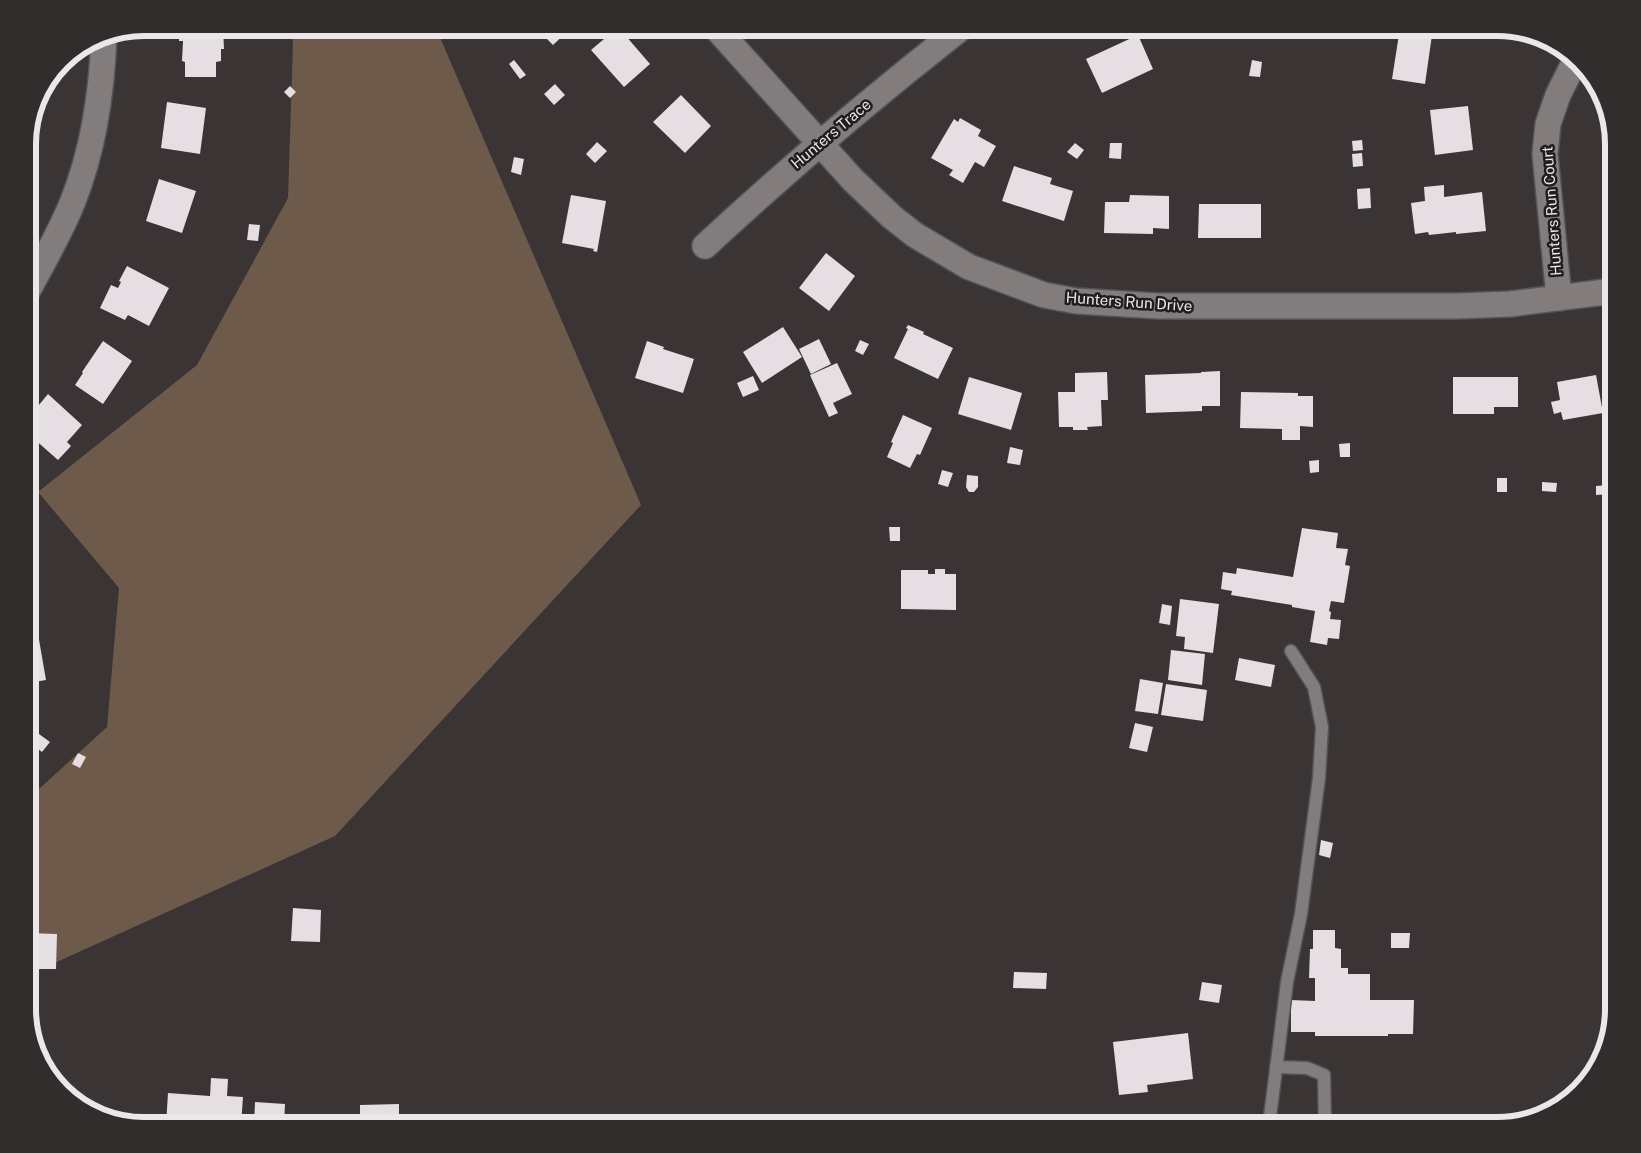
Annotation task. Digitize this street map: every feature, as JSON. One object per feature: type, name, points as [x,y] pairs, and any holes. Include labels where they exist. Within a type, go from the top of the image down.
[{"type":"street","name":"Hunters Run Drive","points":[[723,36],[853,180],[892,217],[915,235],[969,267],[1044,294],[1076,301],[1158,306],[1458,306],[1510,304],[1605,292]]},
{"type":"street","name":"Hunters Trace","points":[[704,246],[774,182],[887,86],[952,36]]},
{"type":"street","points":[[36,274],[72,202],[87,160],[96,121],[103,72],[104,44]]},
{"type":"street","name":"Hunters Run Court","points":[[1559,298],[1545,154],[1551,117],[1558,95],[1571,69]]},
{"type":"lane","points":[[1270,1117],[1287,982],[1301,914],[1319,778],[1322,727],[1314,687],[1291,651]]},
{"type":"lane","points":[[1276,1066],[1307,1068],[1324,1075],[1325,1117]]},
{"type":"shaded area","points":[[292,36],[439,36],[641,505],[335,836],[36,971],[36,792],[107,727],[119,588],[38,492],[197,365],[288,198],[293,43]]},
{"type":"building","points":[[179,36],[223,36],[224,49],[221,49],[221,61],[216,62],[216,77],[185,77],[185,62],[182,61],[183,41],[179,41]]},
{"type":"building","points":[[544,36],[563,36],[553,45]]},
{"type":"building","points":[[608,36],[626,36],[650,64],[624,87],[591,50]]},
{"type":"building","points":[[1138,36],[1153,69],[1102,93],[1086,59]]},
{"type":"building","points":[[1399,36],[1432,36],[1425,84],[1392,79]]},
{"type":"building","points":[[514,60],[526,75],[520,79],[509,64]]},
{"type":"building","points":[[1252,60],[1262,62],[1260,77],[1249,76]]},
{"type":"building","points":[[555,84],[565,95],[554,105],[544,94]]},
{"type":"building","points":[[290,86],[296,92],[290,98],[284,92]]},
{"type":"building","points":[[681,95],[711,126],[685,153],[653,122]]},
{"type":"building","points":[[167,102],[206,108],[200,154],[161,148]]},
{"type":"building","points":[[1468,106],[1473,150],[1435,155],[1430,110]]},
{"type":"building","points":[[960,118],[981,130],[978,136],[996,146],[984,167],[975,162],[963,183],[949,175],[953,170],[931,158],[954,119],[958,122]]},
{"type":"building","points":[[1362,140],[1363,150],[1353,151],[1352,141]]},
{"type":"building","points":[[597,142],[607,151],[595,163],[586,154]]},
{"type":"building","points":[[1075,143],[1084,150],[1077,159],[1067,152]]},
{"type":"building","points":[[1110,143],[1122,143],[1121,159],[1109,158]]},
{"type":"building","points":[[1362,153],[1363,166],[1353,167],[1352,154]]},
{"type":"building","points":[[514,157],[524,159],[521,175],[511,172]]},
{"type":"building","points":[[1014,166],[1052,178],[1050,184],[1073,191],[1064,221],[1002,201]]},
{"type":"building","points":[[159,179],[196,191],[182,233],[146,221]]},
{"type":"building","points":[[1444,185],[1444,197],[1482,192],[1486,231],[1456,234],[1456,232],[1429,235],[1428,232],[1415,234],[1411,203],[1425,201],[1424,187]]},
{"type":"building","points":[[1370,188],[1371,208],[1358,209],[1357,189]]},
{"type":"building","points":[[571,195],[606,201],[597,252],[593,251],[594,249],[562,243]]},
{"type":"building","points":[[1130,195],[1169,196],[1169,229],[1153,228],[1153,234],[1104,233],[1105,202],[1129,202]]},
{"type":"building","points":[[1199,204],[1261,204],[1261,238],[1198,238]]},
{"type":"building","points":[[249,224],[260,225],[258,241],[247,240]]},
{"type":"building","points":[[826,253],[855,276],[829,311],[799,288]]},
{"type":"building","points":[[127,266],[169,288],[149,326],[128,315],[125,320],[100,308],[111,285],[118,288],[121,282],[119,281]]},
{"type":"building","points":[[908,325],[953,348],[938,379],[894,358],[908,329],[906,328]]},
{"type":"building","points":[[783,327],[802,357],[762,383],[743,352]]},
{"type":"building","points":[[819,339],[831,364],[811,374],[799,349]]},
{"type":"building","points":[[860,340],[869,344],[863,355],[855,351]]},
{"type":"building","points":[[103,341],[132,361],[103,404],[75,385]]},
{"type":"building","points":[[647,341],[664,347],[663,349],[694,359],[683,393],[635,378]]},
{"type":"building","points":[[837,363],[852,394],[833,403],[838,413],[829,417],[810,375]]},
{"type":"building","points":[[1220,371],[1220,406],[1202,406],[1202,411],[1146,413],[1145,375]]},
{"type":"building","points":[[1107,372],[1108,400],[1101,400],[1102,426],[1087,427],[1088,430],[1073,430],[1073,427],[1059,427],[1058,392],[1075,392],[1075,373]]},
{"type":"building","points":[[1596,375],[1603,413],[1563,420],[1561,412],[1554,414],[1551,402],[1560,400],[1557,382]]},
{"type":"building","points":[[753,376],[759,390],[743,397],[737,383]]},
{"type":"building","points":[[969,377],[1022,393],[1011,430],[958,414]]},
{"type":"building","points":[[1453,377],[1518,377],[1518,407],[1494,407],[1494,414],[1453,414]]},
{"type":"building","points":[[1241,392],[1298,393],[1298,396],[1313,396],[1313,427],[1300,426],[1300,440],[1282,440],[1282,429],[1240,428]]},
{"type":"building","points":[[48,394],[82,425],[67,442],[71,446],[58,460],[36,441],[36,409]]},
{"type":"building","points":[[903,415],[932,428],[920,455],[917,454],[910,468],[887,457],[893,443],[891,442]]},
{"type":"building","points":[[1350,443],[1350,457],[1340,457],[1339,444]]},
{"type":"building","points":[[1010,447],[1023,450],[1020,465],[1007,463]]},
{"type":"building","points":[[1319,460],[1319,472],[1310,473],[1309,461]]},
{"type":"building","points":[[942,470],[953,473],[948,487],[938,484]]},
{"type":"building","points":[[967,475],[978,476],[978,487],[974,492],[969,492],[966,487]]},
{"type":"building","points":[[1497,478],[1507,478],[1507,492],[1497,492]]},
{"type":"building","points":[[1542,482],[1557,483],[1556,492],[1542,491]]},
{"type":"building","points":[[1605,485],[1605,494],[1596,495],[1596,486]]},
{"type":"building","points":[[889,527],[900,527],[900,541],[890,541]]},
{"type":"building","points":[[1302,528],[1338,533],[1336,548],[1348,549],[1345,565],[1350,566],[1344,603],[1331,601],[1329,611],[1331,612],[1330,619],[1341,620],[1339,639],[1328,638],[1327,645],[1310,642],[1315,611],[1292,607],[1292,605],[1231,595],[1232,591],[1221,589],[1223,572],[1236,574],[1237,568],[1293,577]]},
{"type":"building","points":[[935,569],[945,569],[945,574],[956,574],[956,610],[901,609],[901,570],[928,570],[928,574],[935,574]]},
{"type":"building","points":[[1180,599],[1219,604],[1213,653],[1184,649],[1185,637],[1176,636]]},
{"type":"building","points":[[1162,604],[1172,606],[1170,625],[1159,623]]},
{"type":"building","points":[[36,628],[46,680],[36,682]]},
{"type":"building","points":[[1171,650],[1205,654],[1202,685],[1168,680]]},
{"type":"building","points":[[1239,658],[1275,665],[1271,687],[1235,680]]},
{"type":"building","points":[[1140,679],[1163,683],[1158,714],[1135,711]]},
{"type":"building","points":[[1166,684],[1207,690],[1203,721],[1161,715]]},
{"type":"building","points":[[1135,723],[1153,727],[1147,752],[1129,748]]},
{"type":"building","points":[[36,732],[50,742],[42,752],[36,747]]},
{"type":"building","points":[[78,753],[86,757],[80,768],[72,764]]},
{"type":"building","points":[[1321,840],[1333,843],[1330,858],[1319,855]]},
{"type":"building","points":[[293,908],[321,910],[320,942],[291,941]]},
{"type":"building","points":[[1313,930],[1335,930],[1335,948],[1341,949],[1341,968],[1348,968],[1348,974],[1370,974],[1370,1000],[1414,1000],[1413,1034],[1315,1036],[1315,1032],[1291,1032],[1291,1000],[1315,1001],[1315,978],[1309,978],[1310,949],[1313,949]]},
{"type":"building","points":[[36,933],[57,934],[56,969],[36,969]]},
{"type":"building","points":[[1391,933],[1410,933],[1409,948],[1391,948]]},
{"type":"building","points":[[1014,972],[1047,973],[1046,989],[1013,988]]},
{"type":"building","points":[[1202,982],[1222,985],[1219,1003],[1199,1000]]},
{"type":"building","points":[[1188,1033],[1193,1079],[1147,1085],[1148,1092],[1119,1095],[1113,1042]]},
{"type":"building","points":[[211,1078],[228,1079],[227,1096],[243,1097],[242,1117],[166,1117],[168,1093],[210,1096]]},
{"type":"building","points":[[255,1102],[285,1104],[284,1117],[254,1117]]},
{"type":"building","points":[[399,1104],[399,1117],[360,1117],[360,1105]]}]
